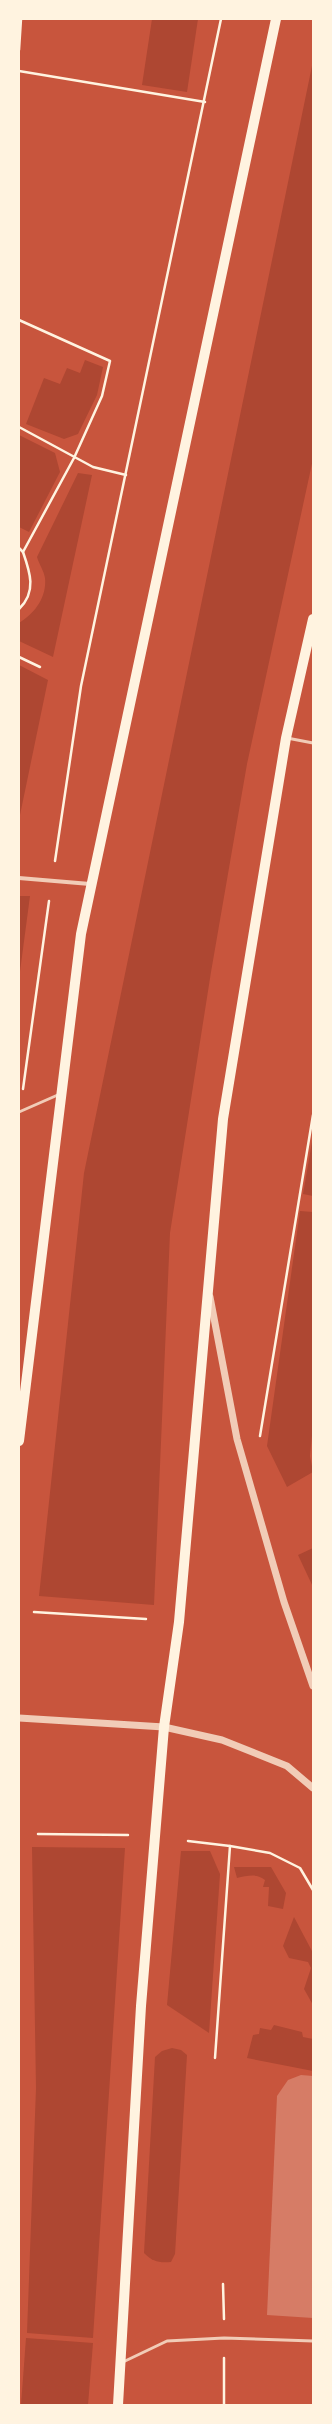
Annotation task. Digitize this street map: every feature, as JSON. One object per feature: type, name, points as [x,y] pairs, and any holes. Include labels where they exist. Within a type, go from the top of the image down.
[{"type":"main road","points":[[19,1441],[81,934],[276,19]]},
{"type":"main road","points":[[118,2405],[141,2006],[164,1727],[179,1622],[223,1119],[286,738],[313,619]]},
{"type":"street","points":[[19,878],[91,884]]},
{"type":"street","points":[[208,1286],[237,1439],[284,1602],[313,1686]]},
{"type":"street","points":[[19,1718],[164,1727],[222,1740],[287,1766],[313,1788]]},
{"type":"lane","points":[[286,738],[313,743]]},
{"type":"lane","points":[[19,1112],[61,1093]]},
{"type":"lane","points":[[121,2363],[167,2341],[224,2338],[313,2341]]},
{"type":"path","points":[[19,50],[21,19]]},
{"type":"path","points":[[19,1112],[81,686],[205,102],[221,19]]},
{"type":"path","points":[[19,71],[205,102]]},
{"type":"path","points":[[19,320],[110,362],[102,396],[74,458],[23,552]]},
{"type":"path","points":[[19,427],[93,467],[126,475]]},
{"type":"path","points":[[19,548],[23,552],[31,586],[27,602],[19,609]]},
{"type":"path","points":[[19,657],[40,666]]},
{"type":"path","points":[[260,1441],[313,1115]]},
{"type":"path","points":[[34,1612],[146,1619]]},
{"type":"path","points":[[38,1834],[128,1835]]},
{"type":"path","points":[[188,1840],[270,1853],[300,1868],[313,1890]]},
{"type":"path","points":[[215,2058],[230,1846]]},
{"type":"shaded area","points":[[152,19],[198,19],[187,92],[142,85]]},
{"type":"shaded area","points":[[313,61],[313,459],[247,764],[211,972],[170,1233],[154,1605],[39,1596],[84,1173]]},
{"type":"shaded area","points":[[85,360],[103,367],[97,395],[78,434],[64,439],[26,424],[44,378],[60,384],[67,368],[80,373]]},
{"type":"shaded area","points":[[19,435],[55,453],[60,472],[29,532],[19,527]]},
{"type":"shaded area","points":[[78,473],[92,475],[53,657],[19,641],[19,623],[30,615],[42,599],[45,578],[37,557]]},
{"type":"shaded area","points":[[19,665],[48,680],[20,815],[19,815]]},
{"type":"shaded area","points":[[19,896],[30,896],[19,979]]},
{"type":"shaded area","points":[[313,1136],[313,1196],[303,1194]]},
{"type":"shaded area","points":[[300,1211],[313,1212],[313,1425],[310,1456],[313,1472],[287,1487],[267,1446]]},
{"type":"shaded area","points":[[313,1548],[313,1587],[298,1555]]},
{"type":"shaded area","points":[[32,1847],[125,1848],[93,2338],[27,2333],[36,2088]]},
{"type":"shaded area","points":[[181,1851],[210,1851],[220,1874],[209,2033],[167,2005]]},
{"type":"shaded area","points":[[234,1867],[271,1867],[286,1893],[283,1909],[268,1906],[269,1887],[263,1887],[265,1880],[259,1876],[237,1878]]},
{"type":"shaded area","points":[[294,1917],[313,1953],[313,2005],[304,1989],[311,1968],[308,1962],[289,1958],[283,1946]]},
{"type":"shaded area","points":[[274,2025],[302,2032],[303,2037],[313,2039],[313,2071],[247,2058],[253,2035],[259,2034],[260,2028],[271,2030]]},
{"type":"shaded area","points":[[172,2048],[181,2050],[187,2055],[175,2254],[171,2262],[163,2262],[153,2260],[144,2253],[155,2057],[162,2051]]},
{"type":"shaded area","points":[[26,2338],[93,2343],[88,2405],[21,2405]]},
{"type":"building","points":[[301,2075],[313,2076],[313,2318],[267,2315],[277,2096],[288,2080]]}]
